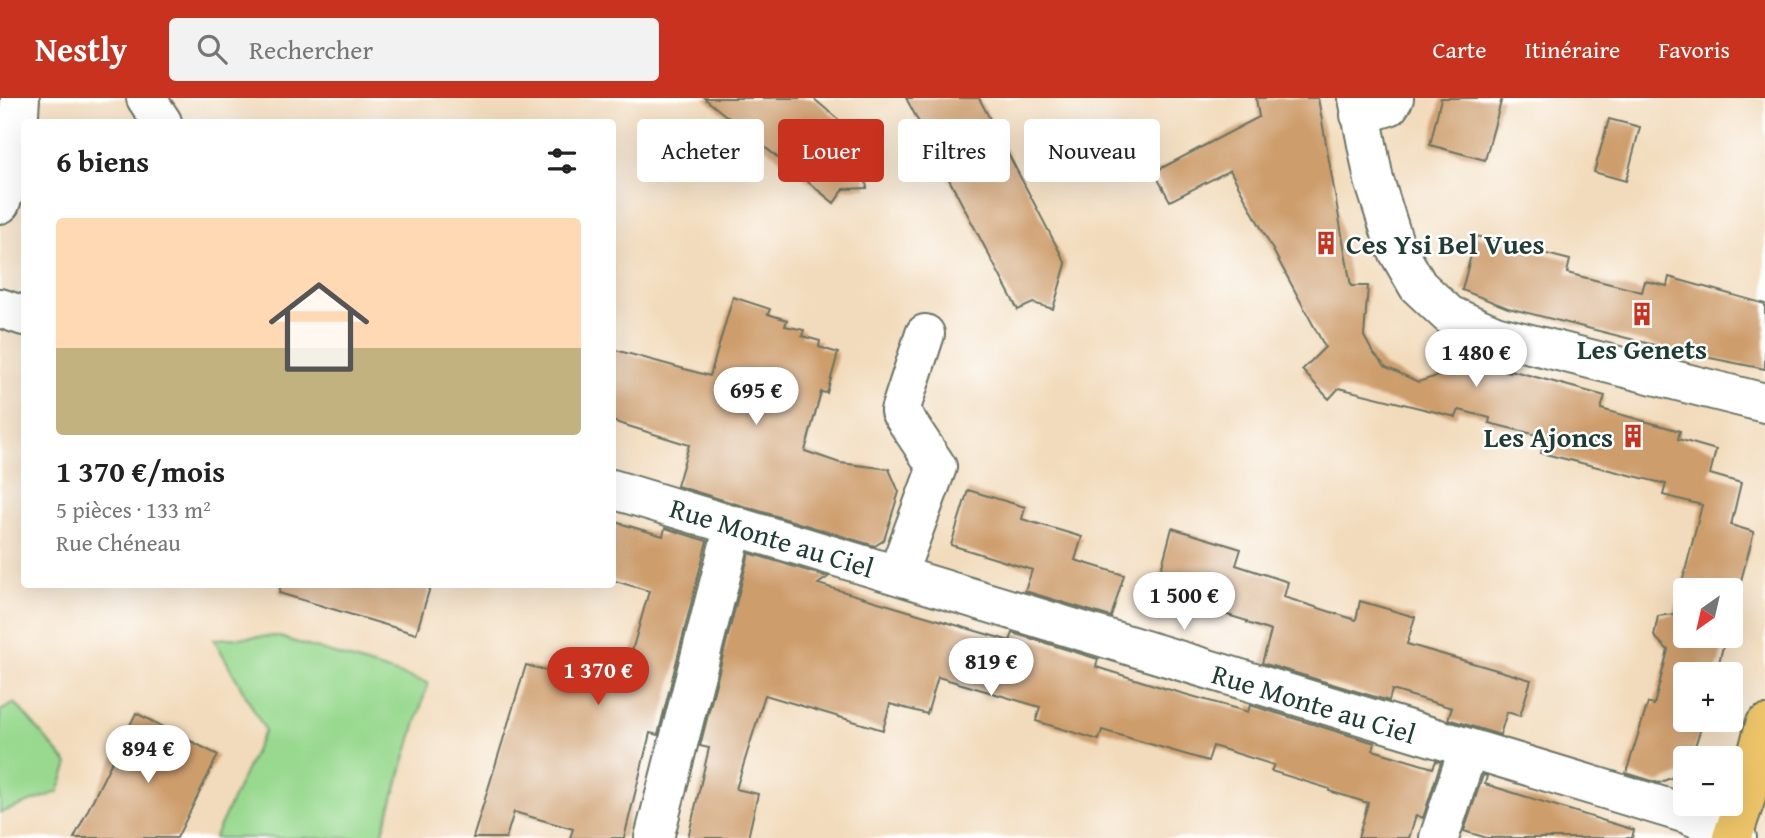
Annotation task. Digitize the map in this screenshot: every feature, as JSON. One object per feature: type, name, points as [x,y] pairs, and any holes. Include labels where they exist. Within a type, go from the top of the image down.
[{"type":"main road","points":[[1734,837],[1765,725]]},
{"type":"street","points":[[0,204],[18,143],[20,98]]},
{"type":"street","points":[[146,98],[160,119]]},
{"type":"street","points":[[1394,98],[1389,106],[1359,106],[1374,180],[1395,246],[1418,286],[1449,315],[1495,335],[1765,403]]},
{"type":"street","points":[[0,308],[21,315]]},
{"type":"street","points":[[897,575],[937,467],[900,411],[925,334]]},
{"type":"street","name":"Rue Monte au Ciel","points":[[616,490],[1468,750],[1687,814],[1734,837]]},
{"type":"street","points":[[654,838],[734,525]]},
{"type":"street","points":[[1439,838],[1468,750]]},
{"type":"green space","points":[[276,636],[428,683],[381,838],[214,838],[265,730],[214,639]]},
{"type":"green space","points":[[15,703],[68,764],[58,792],[0,813],[0,711]]},
{"type":"building","points":[[704,98],[813,98],[838,119],[778,119],[778,158],[764,146],[764,119],[730,119]]},
{"type":"building","points":[[906,98],[979,98],[990,119],[917,119]]},
{"type":"building","points":[[1256,98],[1318,98],[1351,286],[1368,286],[1364,336],[1373,353],[1386,367],[1418,382],[1476,364],[1510,370],[1605,396],[1601,409],[1680,431],[1678,439],[1716,450],[1710,474],[1741,483],[1731,525],[1754,532],[1742,578],[1683,578],[1702,505],[1663,495],[1666,484],[1541,453],[1545,437],[1489,423],[1490,418],[1459,410],[1456,417],[1339,388],[1329,399],[1302,370],[1325,347],[1230,170],[1170,201],[1160,182],[1160,169],[1259,117]]},
{"type":"building","points":[[1441,98],[1502,98],[1485,160],[1430,145]]},
{"type":"building","points":[[1609,119],[1640,127],[1626,181],[1594,172]]},
{"type":"building","points":[[1010,157],[1066,264],[1053,309],[1033,303],[1018,310],[950,182],[1010,182]]},
{"type":"building","points":[[808,182],[866,182],[867,188],[844,189],[834,203]]},
{"type":"building","points":[[1476,236],[1570,260],[1567,273],[1642,292],[1645,281],[1667,286],[1669,277],[1765,304],[1765,369],[1690,354],[1508,308],[1462,290]]},
{"type":"building","points":[[733,297],[770,309],[768,314],[787,320],[785,326],[804,330],[802,336],[820,341],[819,347],[838,353],[827,393],[821,392],[805,451],[840,463],[889,469],[899,492],[884,540],[875,546],[677,486],[689,445],[616,422],[616,350],[710,376]]},
{"type":"building","points":[[968,490],[1025,507],[1022,519],[1082,537],[1075,560],[1124,575],[1111,617],[1025,591],[1032,570],[951,545]]},
{"type":"building","points":[[616,522],[663,536],[665,528],[707,541],[658,735],[650,733],[624,838],[570,838],[573,829],[514,812],[506,838],[473,838],[526,665],[615,689],[624,655],[630,658],[649,591],[616,581]]},
{"type":"building","points":[[1172,528],[1241,549],[1236,565],[1288,582],[1284,597],[1356,620],[1360,601],[1415,617],[1407,644],[1531,680],[1520,716],[1507,712],[1500,735],[1448,719],[1452,708],[1392,690],[1389,701],[1262,663],[1271,631],[1183,601],[1174,606],[1153,600]]},
{"type":"building","points":[[749,553],[828,577],[818,584],[1010,641],[1013,633],[1098,659],[1096,667],[1248,712],[1250,705],[1375,743],[1373,750],[1433,768],[1436,761],[1441,762],[1423,818],[1416,815],[1409,838],[1358,838],[1368,803],[1271,771],[1274,765],[1213,746],[1208,761],[1102,730],[1099,740],[1036,721],[1040,707],[938,677],[927,714],[890,704],[883,730],[765,695],[736,789],[758,794],[748,838],[688,838],[709,748],[700,746]]},
{"type":"building","points":[[280,588],[430,588],[416,634],[279,593]]},
{"type":"building","points":[[1673,614],[1673,648],[1723,648],[1719,662],[1673,662],[1673,732],[1700,732],[1695,746],[1673,746],[1673,777],[1659,783],[1626,773],[1648,703],[1654,705],[1668,650],[1654,636],[1658,616]]},
{"type":"building","points":[[136,713],[218,755],[177,838],[74,838]]},
{"type":"building","points":[[1483,775],[1487,776],[1485,784],[1634,830],[1632,838],[1487,838],[1464,831]]},
{"type":"place","name":"Ces Ysi Bel Vues","points":[[1326,243]]},
{"type":"place","name":"Les Genets","points":[[1642,314]]},
{"type":"place","name":"Les Ajoncs","points":[[1633,436]]}]
